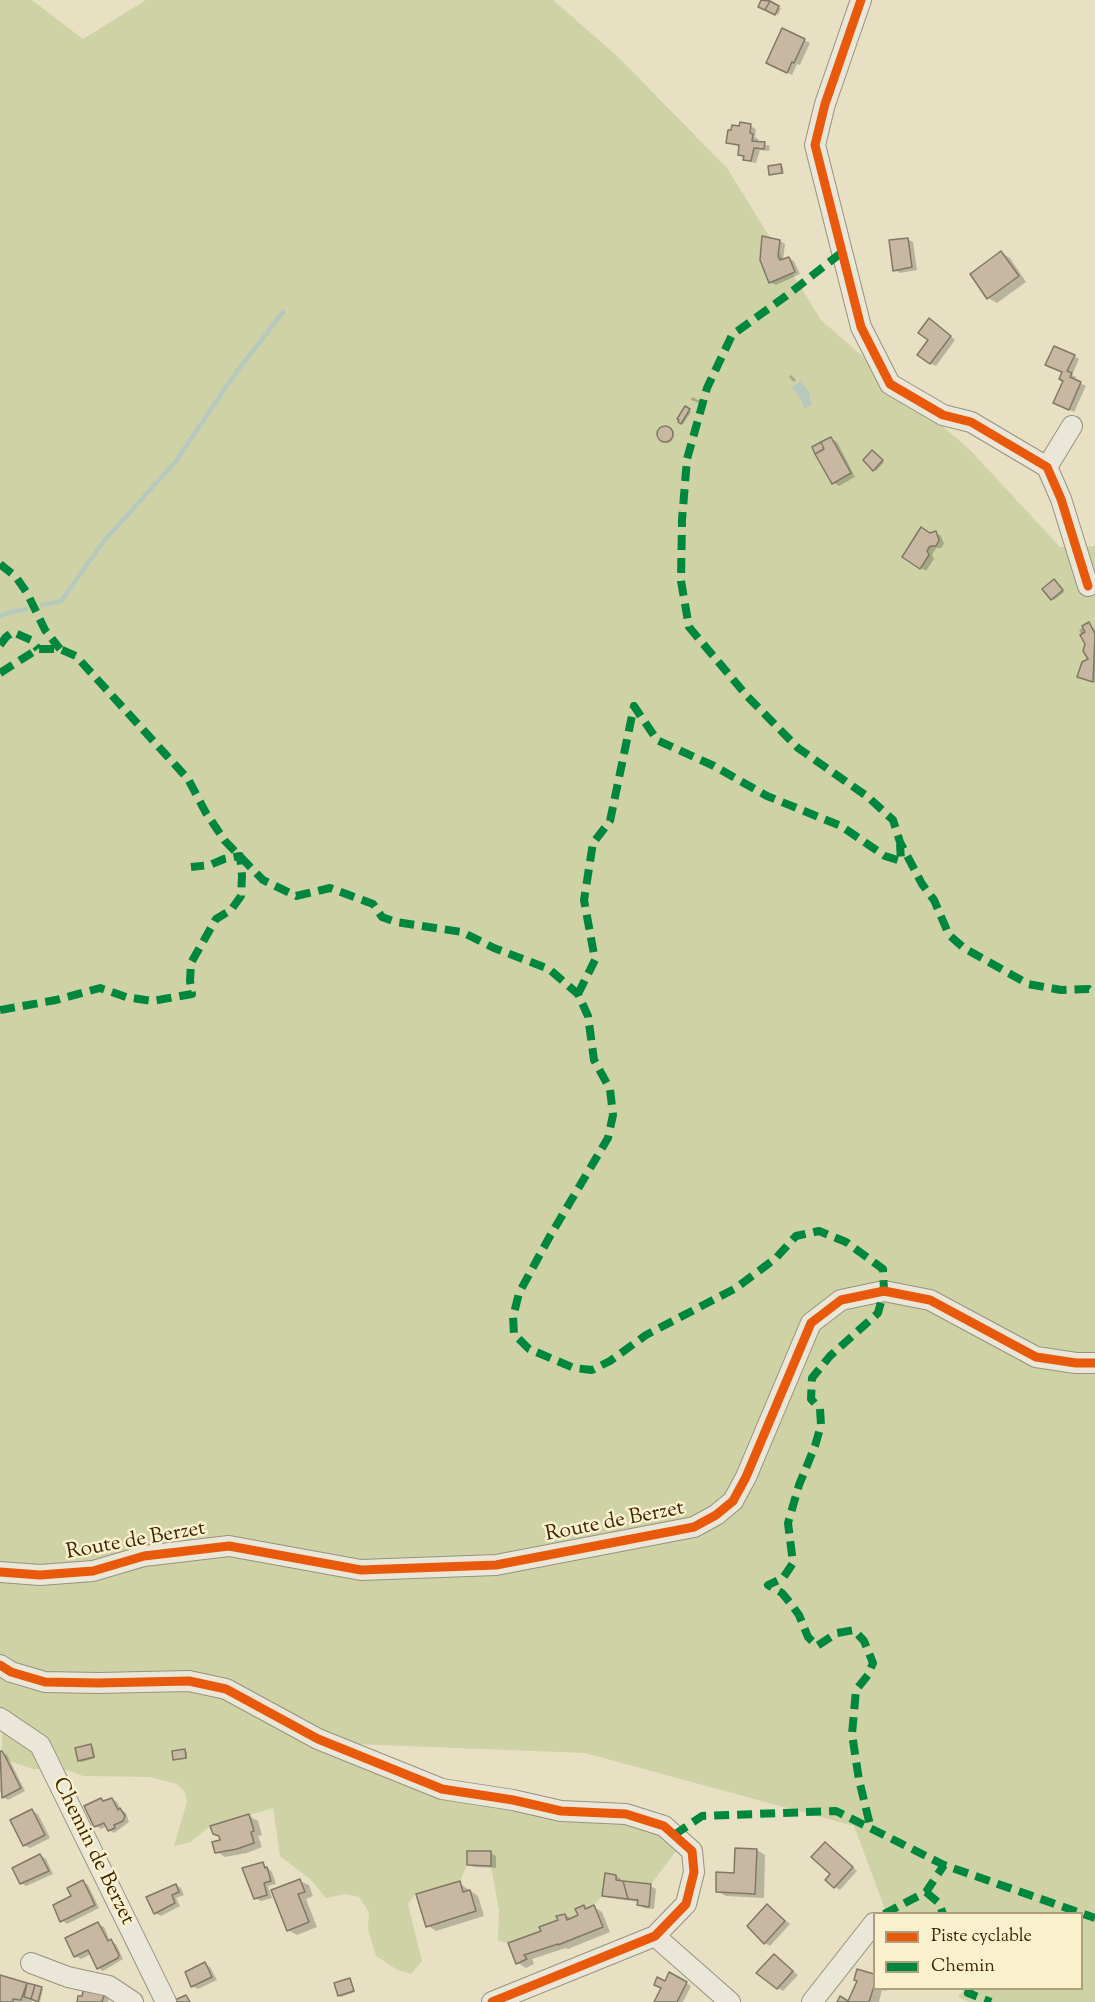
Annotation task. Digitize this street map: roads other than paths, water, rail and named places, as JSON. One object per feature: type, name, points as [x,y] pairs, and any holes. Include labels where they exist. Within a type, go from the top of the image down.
[{"type":"street","points":[[861,0],[825,104],[815,145],[861,327],[890,384],[943,415],[971,422],[1047,467],[1061,499],[1088,586]]},
{"type":"street","points":[[1047,467],[1072,426]]},
{"type":"street","name":"Route de Berzet","points":[[0,1572],[40,1575],[93,1571],[144,1556],[230,1546],[361,1570],[496,1565],[694,1527],[716,1515],[733,1501],[746,1477],[811,1323],[841,1300],[884,1291],[930,1300],[1036,1357],[1076,1364],[1095,1363]]},
{"type":"street","points":[[0,1665],[11,1672],[45,1682],[189,1681],[226,1689],[318,1739],[442,1789],[513,1800],[561,1811],[626,1814],[664,1826],[692,1851],[694,1872],[686,1904],[655,1936],[492,2002]]},
{"type":"street","name":"Chemin de Berzet","points":[[0,1718],[40,1745],[166,2002]]},
{"type":"street","points":[[812,2002],[873,1924]]},
{"type":"street","points":[[655,1936],[730,2002]]},
{"type":"street","points":[[31,1963],[68,1977],[109,1986],[133,2002]]},
{"type":"waterway","points":[[42,605],[61,601],[104,541],[176,461],[232,378],[283,312]]},
{"type":"waterway","points":[[0,617],[6,613],[26,609]]}]
